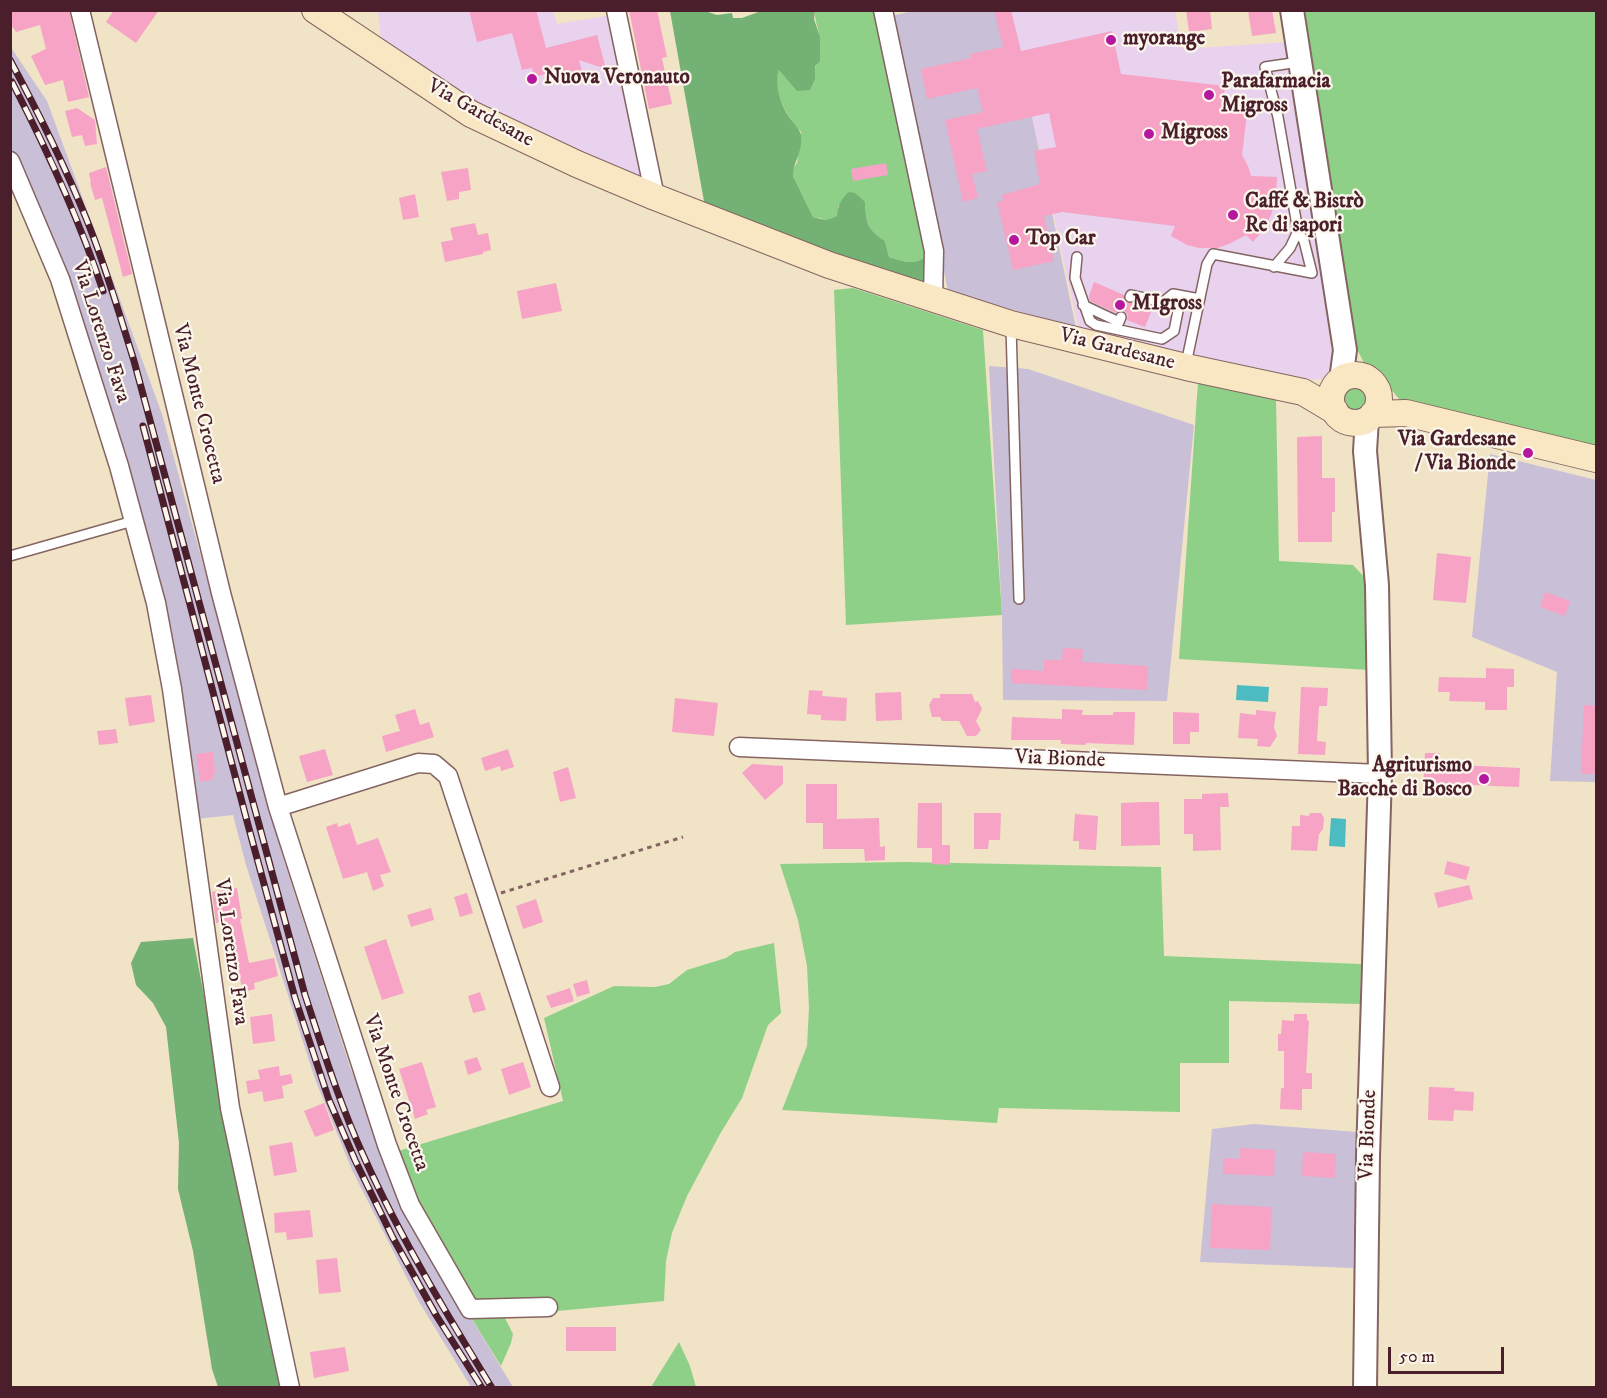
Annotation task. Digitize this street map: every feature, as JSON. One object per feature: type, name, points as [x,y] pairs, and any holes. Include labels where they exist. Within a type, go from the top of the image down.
[{"type":"main road","name":"Via Gardesane","points":[[315,10],[471,114],[576,164],[829,265],[1011,324],[1186,367],[1355,401]]},
{"type":"main road","points":[[1355,401],[1596,459]]},
{"type":"street","name":"Via Monte Crocetta","points":[[80,10],[221,593],[278,807],[383,1134],[410,1204],[470,1309],[548,1307]]},
{"type":"street","points":[[616,10],[655,197]]},
{"type":"street","points":[[883,10],[934,251],[933,299]]},
{"type":"street","name":"Via Bionde","points":[[1292,10],[1345,351],[1365,451],[1377,585],[1380,774],[1368,1156],[1365,1388]]},
{"type":"street","name":"Via Lorenzo Fava","points":[[10,161],[60,279],[119,466],[156,603],[172,688],[230,1108],[290,1388]]},
{"type":"street","name":"Via Bionde","points":[[739,747],[1380,774]]},
{"type":"street","points":[[278,807],[418,763],[434,764],[448,776],[550,1087]]},
{"type":"lane","points":[[1186,367],[1207,264],[1213,254],[1312,273],[1304,241],[1298,231],[1278,117],[1265,67],[1299,62]]},
{"type":"lane","points":[[1274,267],[1290,248],[1298,231]]},
{"type":"lane","points":[[1077,257],[1075,278],[1090,321],[1096,325],[1162,339],[1174,331],[1181,296]]},
{"type":"lane","points":[[1130,297],[1131,295],[1163,302],[1173,294],[1200,299]]},
{"type":"lane","points":[[1083,305],[1119,322],[1121,317]]},
{"type":"lane","points":[[1011,324],[1019,599]]},
{"type":"lane","points":[[10,556],[133,521]]},
{"type":"path","points":[[488,897],[683,837]]},
{"type":"shaded area","name":"Nuova Veronauto","points":[[390,10],[553,11],[557,24],[611,15],[647,181],[573,150],[470,98],[410,61],[381,39],[378,13]]},
{"type":"shaded area","points":[[917,10],[1010,11],[1076,328],[948,291],[891,16]]},
{"type":"shaded area","points":[[1009,11],[1175,11],[1182,49],[1289,42],[1333,360],[1325,378],[1314,380],[1079,331]]},
{"type":"shaded area","points":[[10,46],[47,101],[162,414],[282,854],[350,1067],[385,1155],[450,1283],[513,1387],[471,1387],[418,1300],[352,1170],[315,1079],[246,865],[233,815],[197,819],[175,668],[30,192],[11,148]]},
{"type":"shaded area","points":[[989,366],[1028,369],[1194,425],[1167,701],[1003,700],[1002,615]]},
{"type":"shaded area","points":[[1490,454],[1596,480],[1596,782],[1550,781],[1557,672],[1472,637]]},
{"type":"shaded area","points":[[1254,1124],[1357,1132],[1353,1268],[1200,1262],[1212,1129]]},
{"type":"green space","points":[[670,11],[705,11],[717,15],[732,13],[733,18],[742,18],[761,11],[815,11],[814,19],[820,37],[820,61],[815,66],[815,79],[810,90],[797,91],[779,70],[778,75],[779,92],[783,105],[801,135],[801,147],[793,176],[813,217],[828,219],[837,216],[839,205],[844,197],[849,192],[855,193],[865,202],[869,225],[874,233],[885,241],[889,257],[915,262],[929,254],[937,290],[895,278],[705,207]]},
{"type":"green space","points":[[815,11],[876,11],[929,254],[920,260],[915,262],[889,257],[885,241],[874,233],[869,225],[865,202],[838,206],[838,216],[829,220],[813,217],[793,176],[801,132],[782,103],[777,78],[779,69],[815,79],[819,36]]},
{"type":"green space","points":[[1305,11],[1596,11],[1596,449],[1399,399],[1376,371],[1364,363],[1357,349]]},
{"type":"green space","points":[[853,288],[983,330],[1002,615],[846,625],[834,290]]},
{"type":"green space","points":[[1355,381],[1368,386],[1373,399],[1368,412],[1355,417],[1342,412],[1337,399],[1342,386]]},
{"type":"green space","points":[[1198,382],[1276,398],[1279,561],[1353,565],[1371,584],[1370,670],[1179,659]]},
{"type":"green space","points":[[905,862],[1161,867],[1164,956],[1361,964],[1360,1004],[1229,1001],[1229,1063],[1180,1063],[1180,1112],[999,1108],[997,1123],[782,1110],[807,1046],[809,1008],[807,966],[798,920],[780,864]]},
{"type":"green space","points":[[193,938],[217,1064],[235,1178],[281,1387],[218,1387],[212,1369],[193,1251],[178,1189],[179,1143],[166,1027],[153,1003],[136,985],[131,963],[141,942]]},
{"type":"green space","points":[[774,943],[781,1013],[768,1025],[742,1098],[687,1196],[672,1233],[666,1261],[664,1301],[504,1316],[513,1334],[501,1366],[450,1283],[385,1155],[563,1101],[544,1018],[614,986],[655,987],[669,984],[687,970],[726,958],[735,952]]},
{"type":"green space","points":[[679,1342],[690,1366],[696,1387],[651,1387]]},
{"type":"water","points":[[1237,685],[1269,687],[1268,702],[1236,700]]},
{"type":"water","points":[[1331,818],[1346,819],[1345,847],[1329,846]]},
{"type":"building","points":[[10,10],[69,10],[89,97],[68,102],[63,80],[45,85],[31,56],[46,49],[40,25],[16,32],[10,23]]},
{"type":"building","points":[[114,10],[159,10],[136,43],[106,22]]},
{"type":"building","points":[[469,10],[536,10],[546,48],[597,35],[606,69],[579,60],[583,77],[548,84],[546,74],[534,77],[532,68],[522,70],[512,33],[477,42]]},
{"type":"building","points":[[629,10],[657,10],[667,57],[662,58],[672,104],[649,109]]},
{"type":"building","name":"Migross","points":[[994,10],[1011,10],[1021,51],[1112,31],[1121,74],[1225,86],[1222,110],[1247,114],[1242,155],[1251,176],[1277,177],[1272,213],[1264,229],[1253,242],[1246,235],[1218,248],[1199,248],[1187,245],[1171,236],[1175,226],[1062,212],[1044,216],[1054,261],[1013,270],[997,202],[1003,201],[1002,195],[1040,184],[1034,151],[1056,147],[1049,113],[977,129],[987,171],[972,174],[978,198],[963,202],[945,120],[983,112],[977,88],[927,99],[921,69],[971,58],[970,54],[1003,47]]},
{"type":"building","points":[[1186,10],[1210,10],[1212,29],[1189,32]]},
{"type":"building","points":[[1248,10],[1272,10],[1276,33],[1252,36]]},
{"type":"building","points":[[77,108],[95,120],[97,144],[85,146],[82,135],[72,137],[65,111]]},
{"type":"building","points":[[886,163],[888,175],[853,181],[851,169]]},
{"type":"building","points":[[106,167],[132,274],[123,277],[102,198],[95,200],[90,183],[89,173]]},
{"type":"building","points":[[468,168],[471,190],[459,192],[459,199],[447,201],[441,172]]},
{"type":"building","points":[[415,194],[419,217],[403,220],[399,198]]},
{"type":"building","points":[[475,223],[478,235],[488,233],[491,250],[483,254],[445,262],[441,242],[453,240],[450,228]]},
{"type":"building","points":[[1094,282],[1124,295],[1124,300],[1128,303],[1153,307],[1145,327],[1127,320],[1128,315],[1124,311],[1119,310],[1116,313],[1090,301],[1089,296]]},
{"type":"building","points":[[556,283],[562,311],[522,319],[517,291]]},
{"type":"building","points":[[1322,436],[1322,478],[1335,478],[1332,542],[1298,542],[1297,437]]},
{"type":"building","points":[[1437,553],[1471,557],[1466,603],[1433,600]]},
{"type":"building","points":[[1545,592],[1570,601],[1565,616],[1540,607]]},
{"type":"building","points":[[1063,648],[1083,649],[1082,662],[1148,666],[1147,690],[1011,683],[1012,669],[1044,671],[1044,660],[1062,660]]},
{"type":"building","points":[[1486,668],[1514,669],[1514,687],[1507,687],[1507,710],[1485,710],[1485,702],[1449,701],[1450,692],[1438,692],[1439,677],[1486,678]]},
{"type":"building","points":[[1301,687],[1328,688],[1327,706],[1319,706],[1317,741],[1326,742],[1325,755],[1298,754]]},
{"type":"building","points":[[809,690],[823,691],[822,696],[847,698],[846,721],[821,720],[821,715],[807,714]]},
{"type":"building","points":[[901,692],[902,720],[876,721],[875,693]]},
{"type":"building","points":[[940,694],[972,694],[975,702],[978,701],[982,709],[976,721],[981,730],[976,736],[967,736],[959,721],[942,721],[940,717],[932,717],[929,705],[933,698],[940,698]]},
{"type":"building","points":[[151,695],[155,722],[129,726],[125,698]]},
{"type":"building","points":[[675,698],[718,703],[714,736],[672,732]]},
{"type":"building","points":[[1584,705],[1596,706],[1596,774],[1581,774]]},
{"type":"building","points":[[415,709],[420,725],[429,722],[434,737],[386,752],[382,736],[400,731],[395,715]]},
{"type":"building","points":[[1062,709],[1083,710],[1082,715],[1135,712],[1134,745],[1061,744],[1061,740],[1011,740],[1012,717],[1062,719]]},
{"type":"building","points":[[1256,710],[1276,712],[1274,727],[1277,736],[1270,747],[1257,746],[1258,739],[1238,738],[1240,713],[1256,715]]},
{"type":"building","points":[[1173,712],[1199,713],[1199,732],[1190,732],[1190,744],[1173,744]]},
{"type":"building","points":[[116,729],[118,743],[99,745],[97,731]]},
{"type":"building","points":[[325,749],[333,775],[307,782],[299,756]]},
{"type":"building","points":[[508,749],[514,767],[501,771],[500,766],[485,771],[481,758]]},
{"type":"building","points":[[213,752],[215,773],[213,779],[200,782],[196,754]]},
{"type":"building","points":[[1425,753],[1440,753],[1439,764],[1520,768],[1519,787],[1446,784],[1445,792],[1423,792]]},
{"type":"building","points":[[752,764],[783,766],[783,784],[765,800],[742,773]]},
{"type":"building","points":[[568,767],[576,798],[560,802],[553,772]]},
{"type":"building","points":[[806,784],[837,784],[837,819],[879,818],[880,847],[885,846],[885,860],[865,861],[864,849],[823,849],[823,823],[806,823]]},
{"type":"building","points":[[1228,793],[1229,807],[1220,807],[1221,850],[1193,851],[1193,834],[1184,834],[1184,799],[1202,799],[1202,794]]},
{"type":"building","points":[[1159,802],[1160,845],[1121,846],[1121,803]]},
{"type":"building","points":[[918,803],[942,803],[942,845],[950,845],[950,865],[932,864],[932,848],[917,848]]},
{"type":"building","points":[[974,813],[1001,813],[1000,840],[989,840],[988,849],[974,849]]},
{"type":"building","points":[[1310,813],[1321,813],[1324,818],[1317,851],[1291,850],[1292,826],[1300,826],[1300,815],[1309,816]]},
{"type":"building","points":[[1075,814],[1098,816],[1096,850],[1079,849],[1079,841],[1073,841]]},
{"type":"building","points":[[337,823],[338,827],[350,823],[357,845],[378,838],[391,872],[380,875],[384,886],[373,891],[367,872],[343,879],[326,827]]},
{"type":"building","points":[[1447,861],[1470,867],[1466,880],[1444,874]]},
{"type":"building","points":[[1469,885],[1473,899],[1438,908],[1434,893]]},
{"type":"building","points":[[237,888],[242,919],[240,919],[249,963],[274,958],[278,976],[254,983],[255,989],[243,992],[227,921],[216,923],[212,892]]},
{"type":"building","points":[[467,893],[473,913],[460,917],[454,897]]},
{"type":"building","points":[[536,899],[543,922],[523,929],[516,906]]},
{"type":"building","points":[[431,908],[434,920],[411,927],[407,915]]},
{"type":"building","points":[[386,939],[404,993],[382,1000],[364,947]]},
{"type":"building","points":[[587,980],[590,993],[577,997],[573,984]]},
{"type":"building","points":[[570,988],[574,1001],[551,1008],[546,996]]},
{"type":"building","points":[[480,992],[486,1010],[473,1013],[468,996]]},
{"type":"building","points":[[272,1014],[275,1041],[253,1044],[250,1017]]},
{"type":"building","points":[[1294,1014],[1307,1014],[1309,1021],[1306,1073],[1312,1073],[1312,1089],[1302,1089],[1302,1110],[1280,1109],[1281,1088],[1284,1088],[1284,1051],[1278,1051],[1278,1034],[1281,1034],[1282,1020],[1294,1021]]},
{"type":"building","points":[[477,1057],[482,1070],[468,1075],[464,1061]]},
{"type":"building","points":[[422,1062],[436,1107],[426,1110],[428,1114],[415,1119],[399,1069]]},
{"type":"building","points":[[523,1062],[531,1087],[509,1095],[501,1069]]},
{"type":"building","points":[[279,1066],[280,1076],[291,1074],[293,1083],[282,1086],[284,1098],[264,1102],[262,1091],[248,1094],[246,1081],[260,1079],[258,1070]]},
{"type":"building","points":[[1429,1087],[1455,1088],[1454,1091],[1474,1092],[1473,1111],[1454,1110],[1453,1121],[1428,1120]]},
{"type":"building","points":[[324,1103],[334,1130],[315,1137],[304,1111]]},
{"type":"building","points":[[292,1142],[297,1172],[274,1176],[269,1146]]},
{"type":"building","points":[[1240,1148],[1275,1150],[1274,1176],[1223,1174],[1223,1158],[1240,1159]]},
{"type":"building","points":[[1303,1152],[1336,1154],[1335,1178],[1302,1176]]},
{"type":"building","points":[[1212,1204],[1272,1207],[1270,1250],[1210,1248]]},
{"type":"building","points":[[310,1210],[313,1237],[287,1240],[286,1232],[275,1233],[274,1213]]},
{"type":"building","points":[[337,1258],[341,1292],[319,1294],[316,1260]]},
{"type":"building","points":[[566,1327],[616,1327],[616,1351],[566,1351]]},
{"type":"building","points":[[345,1347],[349,1371],[314,1378],[310,1352]]},
{"type":"railway","points":[[10,60],[78,198],[117,307],[134,361],[305,995],[325,1057],[355,1137],[393,1216],[492,1388]]},
{"type":"railway","points":[[12,82],[62,185],[103,291]]},
{"type":"railway","points":[[143,426],[295,998],[329,1100],[393,1238],[436,1315],[482,1388]]},
{"type":"place","name":"myorange","points":[[1111,40]]},
{"type":"place","name":"Nuova Veronauto","points":[[532,79]]},
{"type":"place","name":"Parafarmacia Migross","points":[[1209,95]]},
{"type":"place","name":"Migross","points":[[1149,134]]},
{"type":"place","name":"Caffé & Bistrò Re di sapori","points":[[1233,215]]},
{"type":"place","name":"Top Car","points":[[1014,240]]},
{"type":"place","name":"MIgross","points":[[1120,305]]},
{"type":"place","name":"Via Gardesane / Via Bionde","points":[[1528,453]]},
{"type":"place","name":"Agriturismo Bacche di Bosco","points":[[1484,779]]}]
